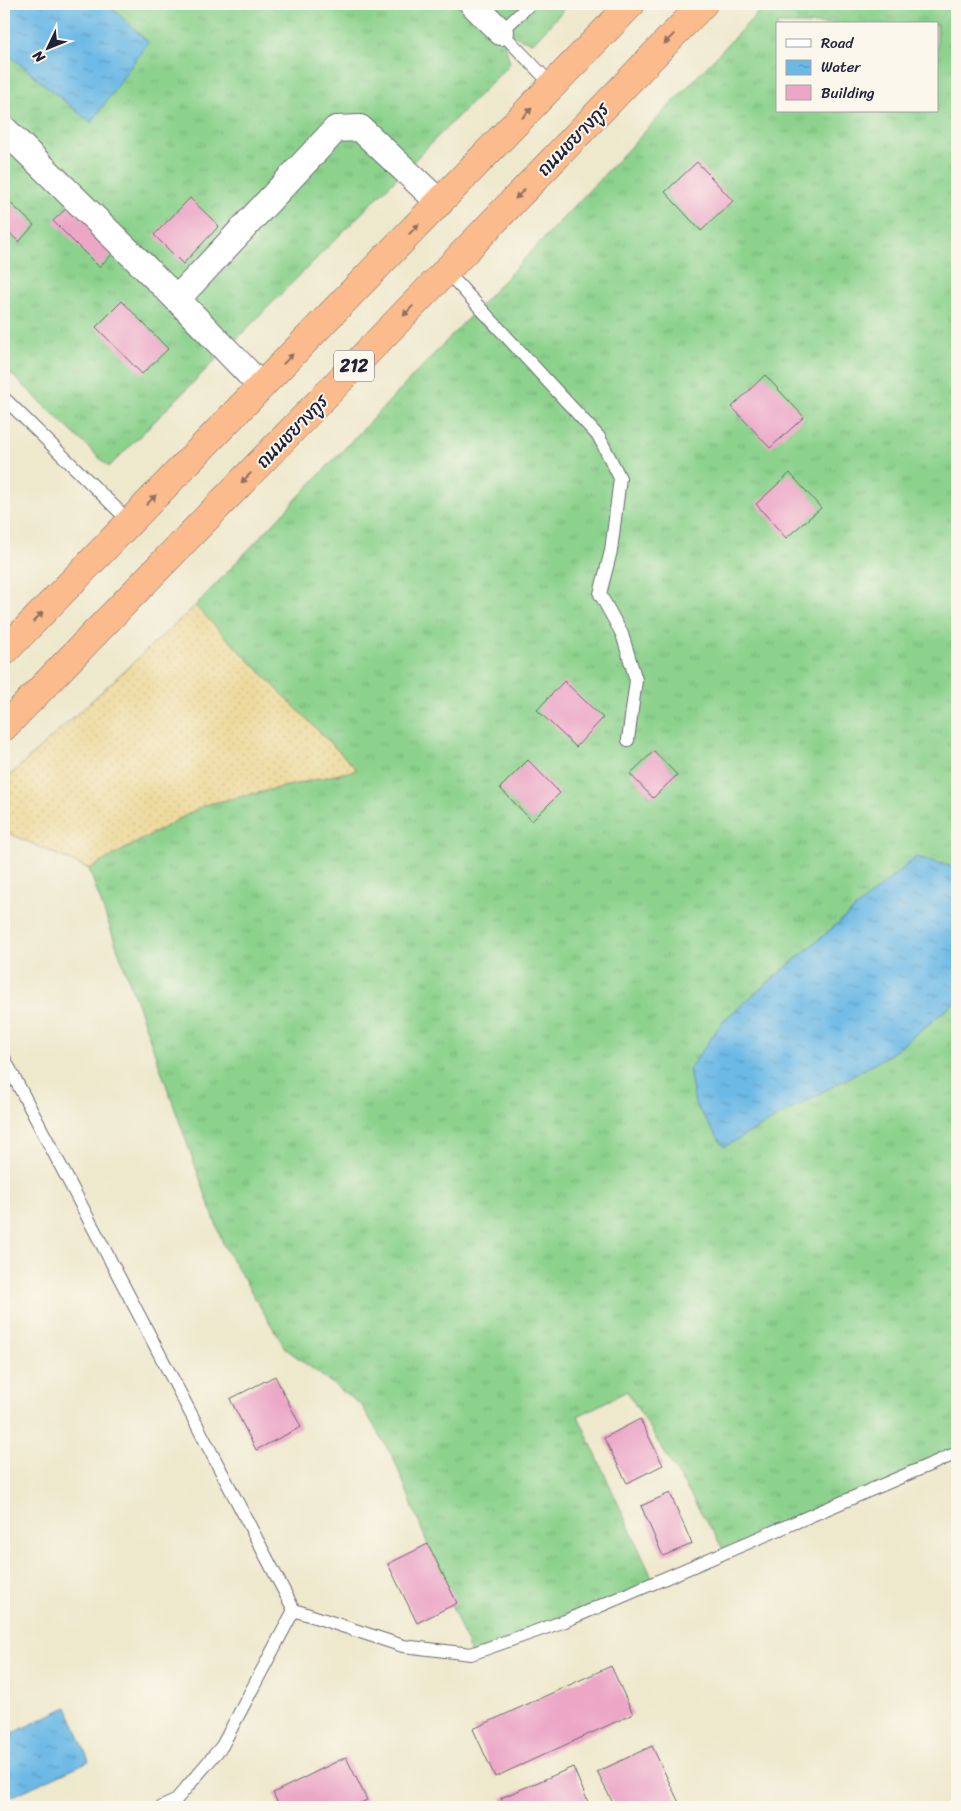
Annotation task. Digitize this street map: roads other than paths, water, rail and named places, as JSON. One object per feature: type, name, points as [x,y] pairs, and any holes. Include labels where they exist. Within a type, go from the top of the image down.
[{"type":"highway","name":"212","points":[[4,652],[631,4]]},
{"type":"highway","name":"ถนนชยางกูร","points":[[4,727],[703,4]]},
{"type":"street","points":[[473,4],[501,32]]},
{"type":"street","points":[[177,299],[336,129],[360,128],[440,202]]},
{"type":"street","points":[[4,129],[177,299],[261,386]]},
{"type":"lane","points":[[530,4],[501,32],[553,86]]},
{"type":"lane","points":[[446,271],[599,437],[620,478],[611,551],[600,594],[622,634],[636,680],[628,740]]},
{"type":"lane","points":[[4,398],[130,522]]},
{"type":"lane","points":[[4,1058],[294,1610],[403,1646],[471,1654],[565,1621],[957,1453]]},
{"type":"lane","points":[[162,1807],[175,1801],[222,1746],[294,1610]]},
{"type":"water","points":[[4,4],[108,4],[148,42],[91,123],[4,51]]},
{"type":"water","points":[[916,857],[957,868],[957,1001],[891,1054],[724,1147],[695,1104],[689,1069],[724,1020]]},
{"type":"water","points":[[67,1707],[89,1761],[4,1800],[4,1737]]}]
